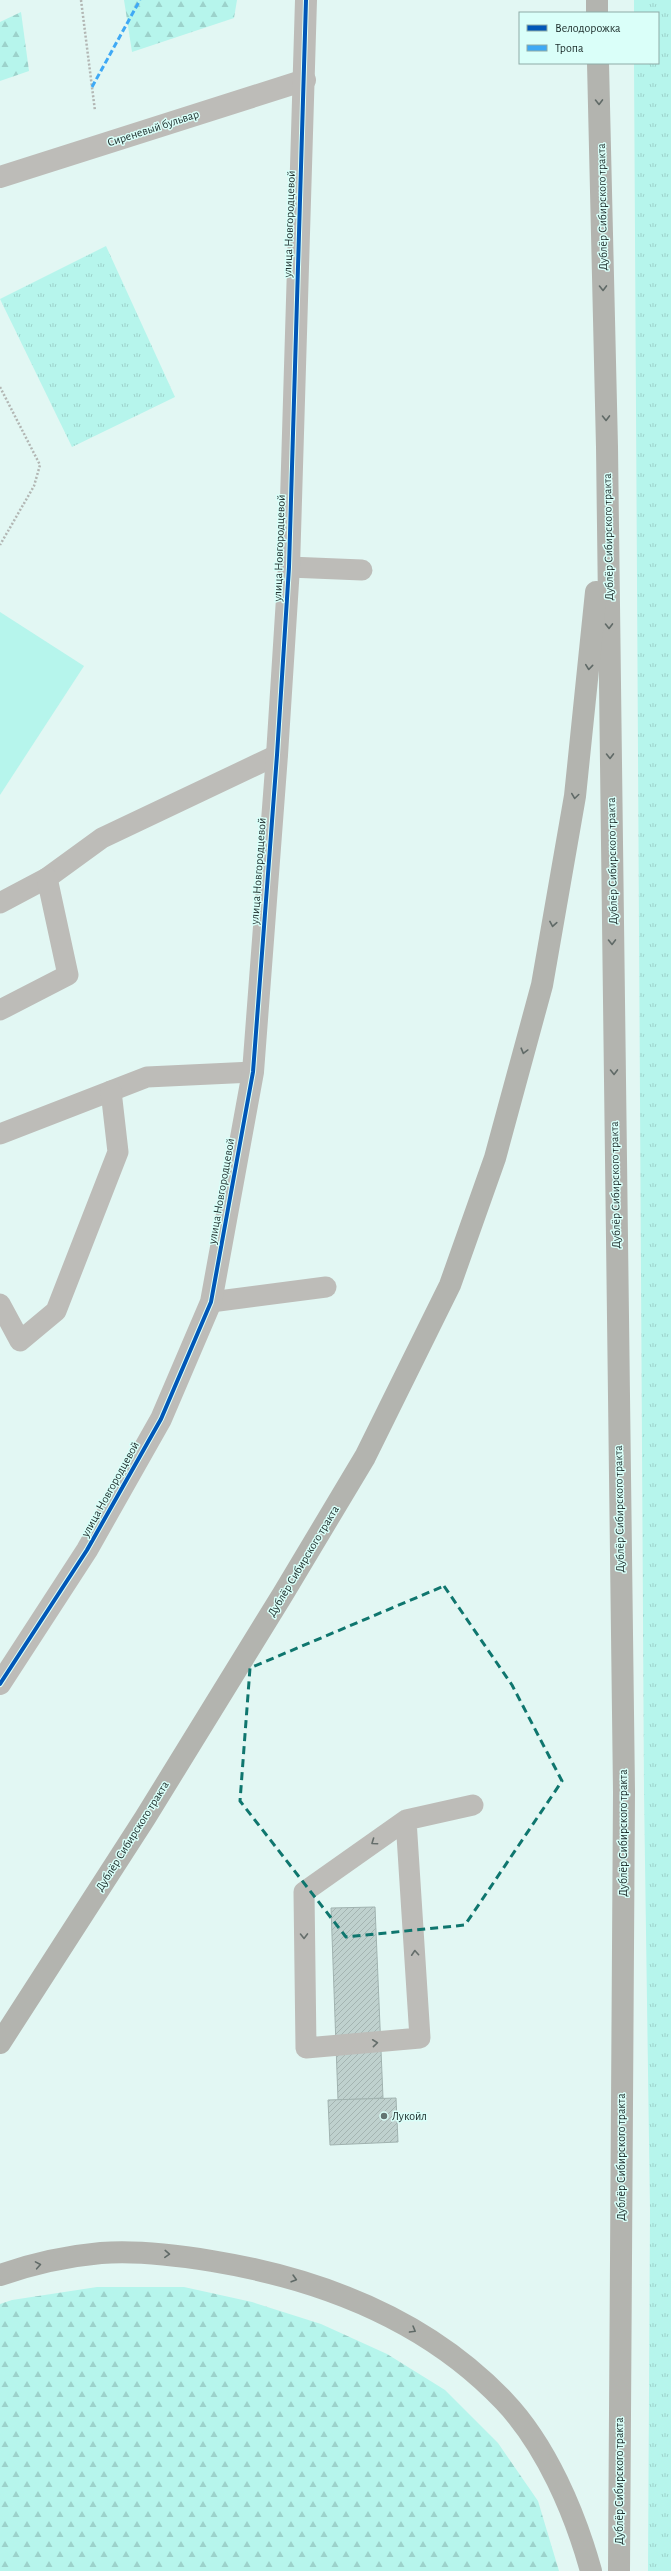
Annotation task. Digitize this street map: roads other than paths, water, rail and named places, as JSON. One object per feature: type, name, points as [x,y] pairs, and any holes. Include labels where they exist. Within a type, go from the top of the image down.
[{"type":"main road","points":[[597,0],[597,12]]},
{"type":"main road","name":"Дублёр Сибирского тракта","points":[[598,64],[607,447],[624,1792],[618,2571]]},
{"type":"main road","name":"Дублёр Сибирского тракта","points":[[0,2043],[145,1818],[287,1587],[364,1457],[450,1285],[495,1158],[542,985],[575,796],[592,641],[607,447]]},
{"type":"main road","points":[[0,2275],[23,2267],[102,2253],[170,2254],[257,2268],[300,2280],[328,2289],[395,2319],[442,2346],[475,2373],[505,2402],[533,2440],[562,2491],[581,2533],[591,2571]]},
{"type":"street","name":"улица Новгородцевой","points":[[0,1684],[87,1550],[161,1418],[211,1302],[253,1072],[277,755],[289,567],[294,346],[305,80],[306,0]]},
{"type":"street","name":"Сиреневый бульвар","points":[[0,177],[305,80]]},
{"type":"lane","points":[[289,567],[362,570]]},
{"type":"lane","points":[[0,903],[48,878],[102,838],[277,755]]},
{"type":"lane","points":[[0,1010],[68,975],[48,878]]},
{"type":"lane","points":[[0,1134],[147,1077],[253,1072]]},
{"type":"lane","points":[[0,1304],[20,1341],[56,1311],[118,1152],[111,1091]]},
{"type":"lane","points":[[211,1302],[326,1287]]},
{"type":"lane","points":[[406,1820],[420,2038],[306,2048],[304,1892],[406,1820],[473,1805]]},
{"type":"place","name":"Лукойл","points":[[384,2116]]}]
